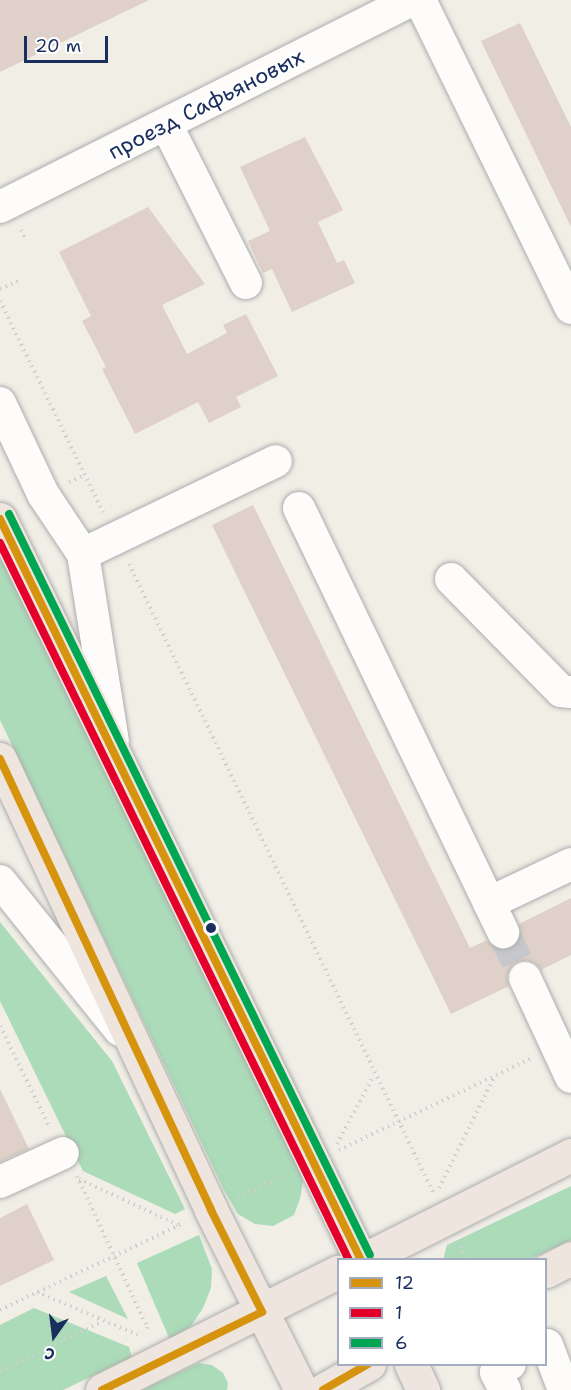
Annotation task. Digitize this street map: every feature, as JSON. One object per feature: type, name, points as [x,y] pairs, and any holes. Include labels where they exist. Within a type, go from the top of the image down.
[{"type":"main road","points":[[0,519],[361,1258]]},
{"type":"main road","points":[[0,759],[210,1210],[301,1390]]},
{"type":"main road","points":[[366,1258],[571,1155]]},
{"type":"main road","points":[[547,1270],[571,1258]]},
{"type":"main road","points":[[102,1390],[337,1273]]},
{"type":"main road","points":[[323,1390],[367,1366]]},
{"type":"main road","points":[[411,1366],[423,1390]]},
{"type":"street","name":"проезд Сафьяновых","points":[[0,207],[412,0]]},
{"type":"street","points":[[420,0],[571,308]]},
{"type":"street","points":[[166,124],[246,283]]},
{"type":"street","points":[[0,403],[43,494],[83,554],[115,754]]},
{"type":"street","points":[[83,554],[276,461]]},
{"type":"street","points":[[299,508],[502,932]]},
{"type":"street","points":[[451,579],[561,691],[571,692]]},
{"type":"street","points":[[489,903],[571,864]]},
{"type":"street","points":[[0,881],[139,1054]]},
{"type":"street","points":[[525,978],[571,1077]]},
{"type":"street","points":[[0,1182],[70,1166]]},
{"type":"street","points":[[554,1342],[564,1390]]},
{"type":"street","points":[[505,1390],[496,1371],[508,1366]]},
{"type":"path","points":[[0,289],[21,280]]},
{"type":"path","points":[[0,301],[397,1122],[435,1195],[495,1076]]},
{"type":"path","points":[[375,1075],[333,1153],[556,1046]]},
{"type":"path","points":[[70,1166],[179,1226]]},
{"type":"path","points":[[232,1201],[297,1170]]},
{"type":"path","points":[[0,1310],[191,1220]]},
{"type":"path","points":[[458,1242],[465,1258]]},
{"type":"path","points":[[37,1292],[146,1339]]},
{"type":"path","points":[[0,1371],[103,1321]]},
{"type":"green space","points":[[0,556],[295,1157],[303,1181],[300,1199],[294,1215],[273,1226],[255,1224],[238,1214],[224,1190],[0,720]]},
{"type":"green space","points":[[0,922],[112,1061],[185,1209],[175,1214],[83,1171],[0,1001]]},
{"type":"green space","points":[[571,1186],[571,1240],[532,1258],[444,1258],[447,1245]]},
{"type":"green space","points":[[199,1235],[212,1269],[211,1288],[203,1308],[191,1326],[170,1340],[137,1263]]},
{"type":"green space","points":[[106,1276],[128,1319],[69,1292]]},
{"type":"green space","points":[[34,1308],[129,1347],[132,1357],[63,1390],[0,1390],[0,1325]]},
{"type":"green space","points":[[199,1363],[212,1365],[223,1373],[228,1383],[227,1390],[142,1390]]},
{"type":"building","points":[[0,0],[149,0],[0,72]]},
{"type":"building","points":[[520,23],[571,127],[571,227],[481,41]]},
{"type":"building","points":[[305,137],[343,210],[318,222],[337,263],[344,260],[355,283],[292,312],[272,269],[263,273],[248,241],[270,231],[240,167]]},
{"type":"building","points":[[148,207],[205,284],[162,305],[187,354],[227,333],[223,325],[246,314],[278,376],[236,397],[241,407],[209,423],[198,402],[135,434],[102,369],[106,367],[82,321],[91,316],[59,252]]},
{"type":"building","points":[[253,505],[470,948],[487,940],[492,946],[501,950],[511,948],[518,942],[521,934],[519,924],[571,898],[571,955],[541,970],[536,964],[527,960],[517,962],[511,967],[507,976],[509,986],[451,1014],[212,525]]},
{"type":"building","points":[[0,1089],[29,1149],[0,1162]]},
{"type":"building","points":[[27,1204],[54,1260],[0,1286],[0,1218]]},
{"type":"tunnel","points":[[503,932],[525,978]]},
{"type":"transit line","name":"6","points":[[9,514],[370,1255]]},
{"type":"transit line","name":"12","points":[[0,519],[360,1258]]},
{"type":"transit line","name":"1","points":[[0,543],[348,1258]]},
{"type":"transit line","name":"12","points":[[0,759],[211,1210],[262,1312],[102,1390]]},
{"type":"transit line","name":"12","points":[[323,1390],[365,1366]]}]
